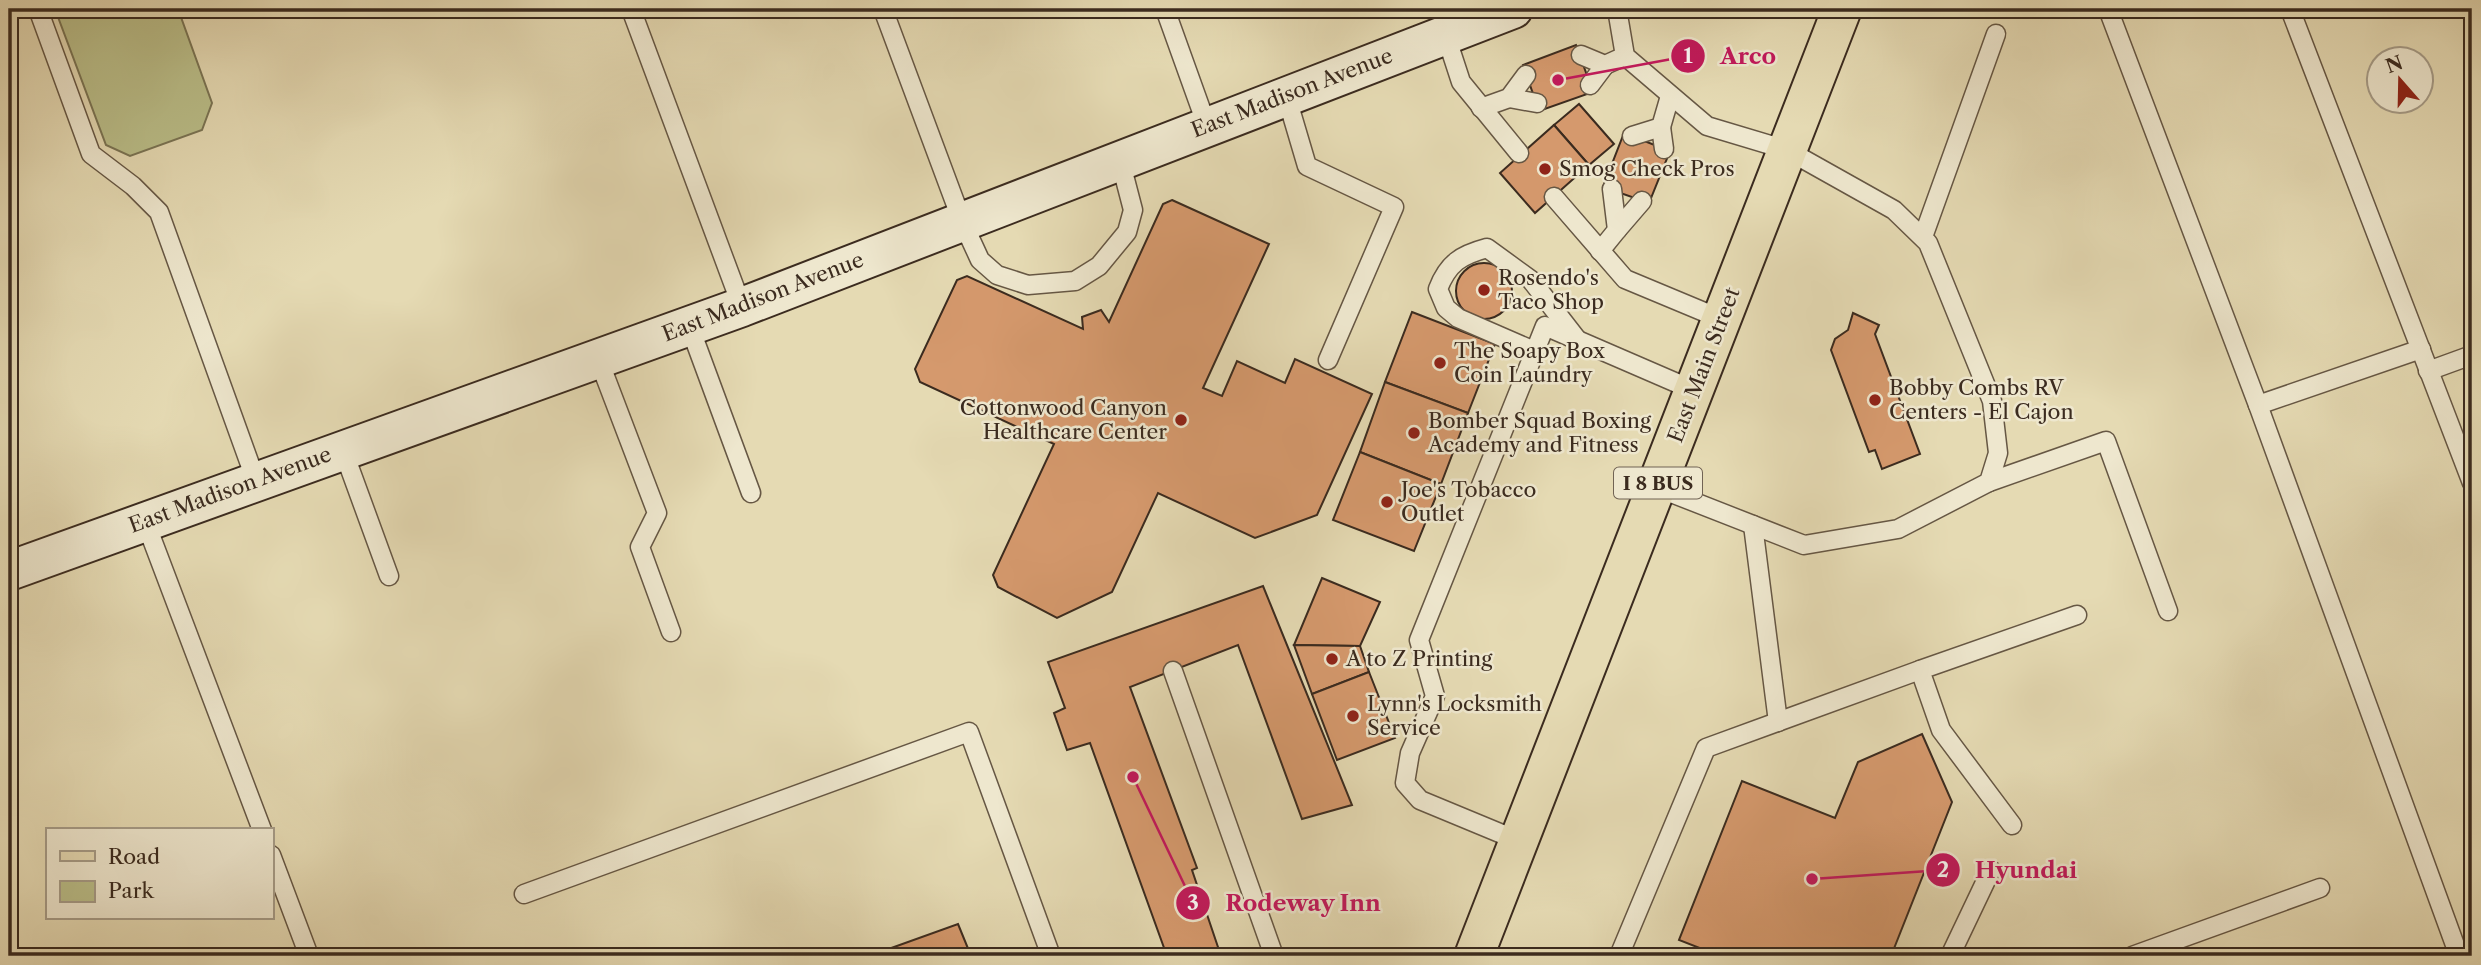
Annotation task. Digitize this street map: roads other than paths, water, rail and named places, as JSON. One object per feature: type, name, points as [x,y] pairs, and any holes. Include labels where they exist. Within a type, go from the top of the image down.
[{"type":"main road","name":"East Main Street","points":[[1474,956],[1842,9]]},
{"type":"street","name":"East Madison Avenue","points":[[11,562],[145,521],[742,306],[1513,9]]},
{"type":"lane","points":[[38,9],[91,154],[133,186],[159,212],[256,481]]},
{"type":"lane","points":[[631,9],[742,306]]},
{"type":"lane","points":[[883,9],[962,221],[981,260],[997,275],[1028,285],[1075,281],[1099,266],[1126,232],[1133,210],[1120,160]]},
{"type":"lane","points":[[1165,9],[1207,126]]},
{"type":"lane","points":[[1617,9],[1625,56],[1707,126],[1787,150],[1894,210],[1928,243],[1992,401],[1998,453],[1989,482]]},
{"type":"lane","points":[[2108,9],[2258,405],[2459,956]]},
{"type":"lane","points":[[2290,9],[2472,484]]},
{"type":"lane","points":[[1445,33],[1461,82],[1519,153]]},
{"type":"lane","points":[[1923,237],[1996,34]]},
{"type":"lane","points":[[1581,55],[1605,65]]},
{"type":"lane","points":[[1590,85],[1605,65],[1625,56]]},
{"type":"lane","points":[[1509,98],[1526,75]]},
{"type":"lane","points":[[1286,95],[1307,166],[1394,206],[1328,360]]},
{"type":"lane","points":[[1664,149],[1661,127],[1671,96]]},
{"type":"lane","points":[[1481,108],[1509,98],[1536,103]]},
{"type":"lane","points":[[1632,136],[1661,127]]},
{"type":"lane","points":[[1612,189],[1617,230]]},
{"type":"lane","points":[[1554,197],[1625,279],[1721,319]]},
{"type":"lane","points":[[1600,251],[1642,201]]},
{"type":"lane","points":[[1534,351],[1458,317],[1446,307],[1437,289],[1445,270],[1464,254],[1488,248],[1531,280],[1578,341]]},
{"type":"lane","points":[[689,325],[751,494]]},
{"type":"lane","points":[[1519,841],[1420,800],[1405,783],[1410,753],[1436,696],[1419,640],[1545,326],[1693,390]]},
{"type":"lane","points":[[2258,405],[2421,349]]},
{"type":"lane","points":[[2428,371],[2472,355]]},
{"type":"lane","points":[[598,358],[657,513],[640,547],[671,632]]},
{"type":"lane","points":[[1656,488],[1804,545],[1898,529],[1989,482],[2106,442],[2168,611]]},
{"type":"lane","points":[[343,450],[389,576]]},
{"type":"lane","points":[[145,521],[261,828]]},
{"type":"lane","points":[[1753,525],[1778,722]]},
{"type":"lane","points":[[1619,956],[1706,748],[2077,615]]},
{"type":"lane","points":[[1920,670],[1941,730],[2012,825]]},
{"type":"lane","points":[[1173,671],[1274,956]]},
{"type":"lane","points":[[524,894],[969,732],[1051,956]]},
{"type":"lane","points":[[273,860],[309,956]]},
{"type":"lane","points":[[1950,956],[1991,870]]},
{"type":"lane","points":[[2132,956],[2320,888]]},
{"type":"place","name":"Arco","points":[[1558,80]]},
{"type":"place","name":"Smog Check Pros","points":[[1545,169]]},
{"type":"place","name":"Rosendo's Taco Shop","points":[[1484,290]]},
{"type":"place","name":"The Soapy Box Coin Laundry","points":[[1440,363]]},
{"type":"place","name":"Bobby Combs RV Centers - El Cajon","points":[[1875,400]]},
{"type":"place","name":"Cottonwood Canyon Healthcare Center","points":[[1181,420]]},
{"type":"place","name":"Bomber Squad Boxing Academy and Fitness","points":[[1414,433]]},
{"type":"place","name":"Joe's Tobacco Outlet","points":[[1387,502]]},
{"type":"place","name":"A to Z Printing","points":[[1332,659]]},
{"type":"place","name":"Lynn's Locksmith Service","points":[[1353,716]]},
{"type":"place","name":"Rodeway Inn","points":[[1133,777]]},
{"type":"place","name":"Hyundai","points":[[1812,879]]}]
